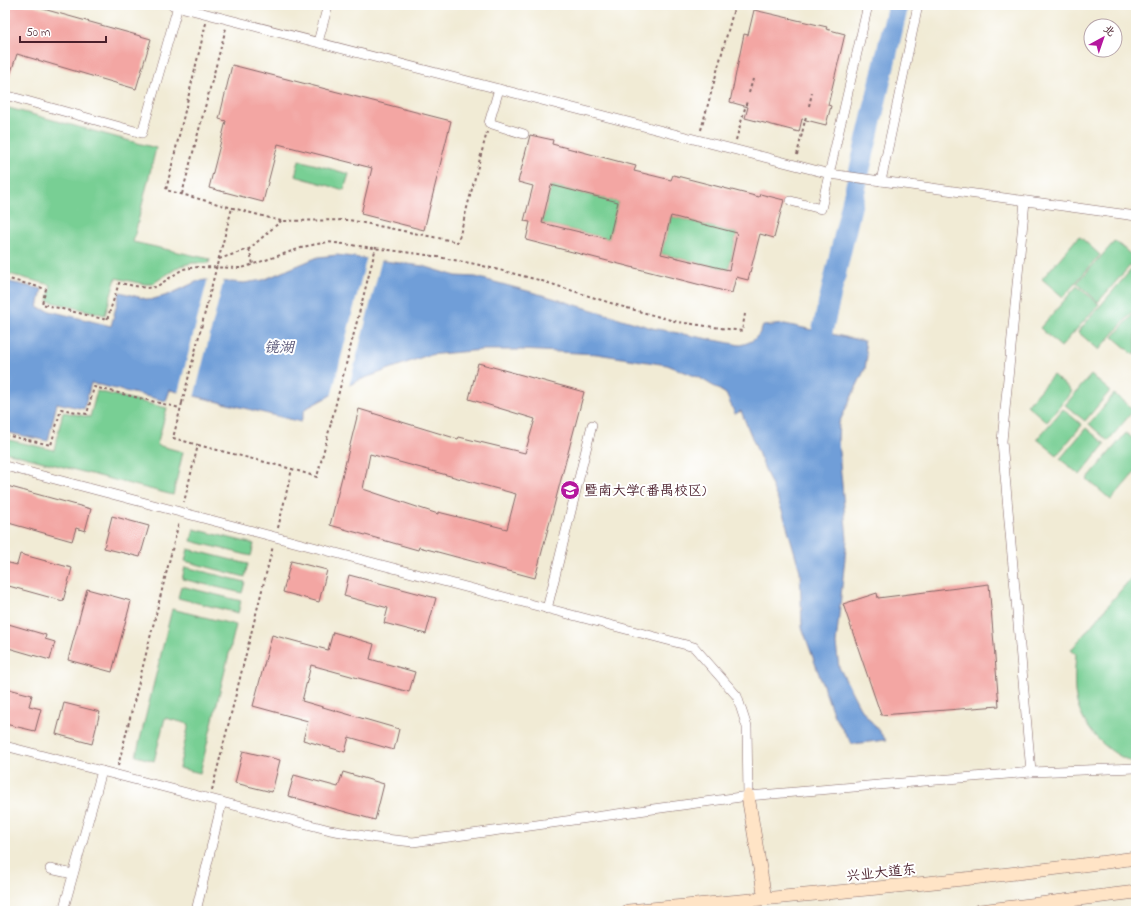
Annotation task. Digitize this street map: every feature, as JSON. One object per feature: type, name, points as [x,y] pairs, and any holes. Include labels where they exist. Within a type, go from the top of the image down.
[{"type":"main road","points":[[748,796],[765,899]]},
{"type":"main road","name":"兴业大道东","points":[[628,911],[765,899],[1043,870],[1136,858]]},
{"type":"main road","points":[[980,911],[1136,892]]},
{"type":"street","points":[[318,42],[328,5]]},
{"type":"street","points":[[791,201],[821,209],[868,5]]},
{"type":"street","points":[[881,181],[918,5]]},
{"type":"street","points":[[5,95],[142,133],[175,6],[830,174],[1136,216]]},
{"type":"street","points":[[499,89],[489,123],[524,134]]},
{"type":"street","points":[[1025,201],[1002,442],[1031,772]]},
{"type":"street","points":[[547,609],[592,425]]},
{"type":"street","points":[[5,466],[694,647],[737,696],[747,727],[748,796]]},
{"type":"street","points":[[5,746],[330,830],[376,838],[413,842],[748,796],[1031,772],[1136,768]]},
{"type":"street","points":[[63,911],[102,771]]},
{"type":"street","points":[[196,911],[222,802]]},
{"type":"street","points":[[50,869],[73,874]]},
{"type":"path","points":[[722,5],[734,8]]},
{"type":"path","points":[[701,130],[735,5]]},
{"type":"path","points":[[208,14],[166,190],[281,221],[348,220],[458,242],[489,123]]},
{"type":"path","points":[[182,194],[228,19]]},
{"type":"path","points":[[749,93],[753,79]]},
{"type":"path","points":[[809,106],[812,93]]},
{"type":"path","points":[[736,140],[747,101]]},
{"type":"path","points":[[797,155],[806,116]]},
{"type":"path","points":[[232,208],[173,438],[198,445],[292,469],[317,477],[376,247]]},
{"type":"path","points":[[219,259],[249,249],[281,221]]},
{"type":"path","points":[[5,278],[46,289],[42,304],[107,320],[119,283],[139,287],[156,287],[183,269],[198,267],[242,268],[307,246],[328,242],[427,255],[475,264],[539,280],[620,306],[678,322],[742,331],[745,314]]},
{"type":"path","points":[[249,249],[253,264]]},
{"type":"path","points":[[5,435],[51,446],[61,409],[87,414],[94,387],[181,408]]},
{"type":"path","points":[[116,775],[198,445]]},
{"type":"path","points":[[210,799],[292,469]]},
{"type":"green space","points":[[5,107],[156,148],[133,242],[210,259],[209,263],[192,263],[180,266],[152,284],[144,284],[116,278],[105,315],[48,301],[51,285],[5,273]]},
{"type":"green space","points":[[299,160],[349,174],[344,190],[295,176]]},
{"type":"green space","points":[[551,185],[618,202],[609,239],[542,223]]},
{"type":"green space","points":[[671,216],[737,233],[729,270],[661,254]]},
{"type":"green space","points":[[1079,236],[1100,255],[1063,297],[1042,279]]},
{"type":"green space","points":[[1115,241],[1136,259],[1098,302],[1077,283]]},
{"type":"green space","points":[[1136,264],[1136,308],[1099,350],[1078,332]]},
{"type":"green space","points":[[1077,286],[1099,304],[1061,347],[1040,328]]},
{"type":"green space","points":[[1136,311],[1136,353],[1134,355],[1113,337]]},
{"type":"green space","points":[[1053,375],[1072,391],[1047,422],[1027,405]]},
{"type":"green space","points":[[1091,375],[1110,391],[1085,421],[1065,405]]},
{"type":"green space","points":[[97,391],[167,408],[157,445],[183,452],[173,495],[5,452],[5,439],[54,450],[63,412],[90,417]]},
{"type":"green space","points":[[1114,394],[1134,410],[1108,441],[1089,424]]},
{"type":"green space","points":[[1063,409],[1082,425],[1057,455],[1037,439]]},
{"type":"green space","points":[[1086,428],[1105,444],[1080,475],[1060,459]]},
{"type":"green space","points":[[1126,433],[1136,441],[1136,471],[1111,500],[1087,479]]},
{"type":"green space","points":[[194,529],[254,544],[251,556],[191,541]]},
{"type":"green space","points":[[188,549],[248,564],[245,577],[185,561]]},
{"type":"green space","points":[[185,567],[245,582],[242,593],[182,579]]},
{"type":"green space","points":[[1136,572],[1136,763],[1114,753],[1095,736],[1088,726],[1077,704],[1075,692],[1076,654],[1071,650]]},
{"type":"green space","points":[[181,586],[241,601],[238,613],[178,598]]},
{"type":"green space","points":[[172,609],[236,625],[200,773],[179,768],[189,724],[165,718],[154,761],[136,756]]},
{"type":"water","name":"镜湖","points":[[337,255],[423,266],[456,276],[476,277],[546,296],[652,328],[740,345],[754,339],[759,334],[763,326],[785,324],[864,341],[867,356],[865,369],[839,423],[838,441],[847,539],[836,644],[839,667],[859,706],[886,740],[852,744],[834,716],[802,627],[800,571],[783,513],[741,411],[735,414],[726,394],[700,378],[667,365],[597,354],[522,350],[482,350],[428,355],[357,381],[305,409],[301,422],[170,390],[166,401],[91,383],[84,409],[57,403],[48,441],[5,432],[5,281],[42,289],[38,308],[111,326],[120,292],[150,300],[168,295],[198,281],[206,280],[244,283],[263,280],[318,257]]},
{"type":"pier","points":[[367,256],[382,258],[349,387],[331,397]]},
{"type":"pier","points":[[208,278],[224,279],[194,398],[178,393]]},
{"type":"building","points":[[5,5],[29,5],[151,39],[136,89],[17,54],[7,84],[5,84]]},
{"type":"building","points":[[754,10],[827,27],[826,29],[845,34],[828,105],[831,106],[826,125],[802,119],[799,132],[745,118],[748,107],[730,102],[744,34],[748,35]]},
{"type":"building","points":[[232,65],[451,121],[424,230],[361,214],[372,168],[278,144],[263,202],[209,188],[226,121],[219,119]]},
{"type":"building","points":[[530,135],[553,140],[552,144],[636,166],[634,171],[671,180],[673,175],[759,197],[760,194],[784,200],[774,238],[760,234],[748,280],[736,277],[732,293],[526,240],[530,222],[524,221],[533,186],[518,182]],"holes":[[[551,185],[618,202],[609,239],[542,223]],[[671,216],[737,233],[729,270],[661,254]]]},
{"type":"building","points":[[478,363],[584,392],[535,578],[419,547],[418,550],[330,525],[359,409],[458,439],[459,437],[525,453],[535,419],[469,399]],"holes":[[[370,454],[516,494],[507,529],[438,512],[438,514],[363,489]]]},
{"type":"building","points":[[7,486],[91,509],[85,531],[76,528],[72,541],[5,522],[5,493]]},
{"type":"building","points":[[112,516],[149,526],[140,557],[104,548]]},
{"type":"building","points":[[20,554],[72,568],[63,601],[5,585],[5,562],[17,565]]},
{"type":"building","points":[[291,561],[327,570],[319,602],[283,592]]},
{"type":"building","points":[[349,575],[436,598],[426,634],[384,623],[388,608],[344,596]]},
{"type":"building","points":[[989,584],[999,706],[881,715],[843,604],[877,593],[878,598]]},
{"type":"building","points":[[87,589],[131,601],[112,672],[68,660]]},
{"type":"building","points":[[5,623],[46,635],[45,639],[55,642],[50,660],[5,647]]},
{"type":"building","points":[[333,632],[374,644],[370,659],[415,672],[409,692],[311,665],[302,701],[399,729],[394,750],[349,737],[345,752],[303,740],[308,721],[253,706],[272,635],[328,650]]},
{"type":"building","points":[[5,688],[32,695],[29,706],[41,709],[35,731],[5,724]]},
{"type":"building","points":[[64,703],[100,712],[92,744],[56,734]]},
{"type":"building","points":[[243,751],[280,760],[272,792],[235,783]]},
{"type":"building","points":[[343,772],[384,784],[375,820],[288,796],[294,775],[338,787]]},
{"type":"waterway","points":[[822,332],[898,5]]},
{"type":"place","name":"暨南大学(番禺校区)","points":[[570,490]]}]
